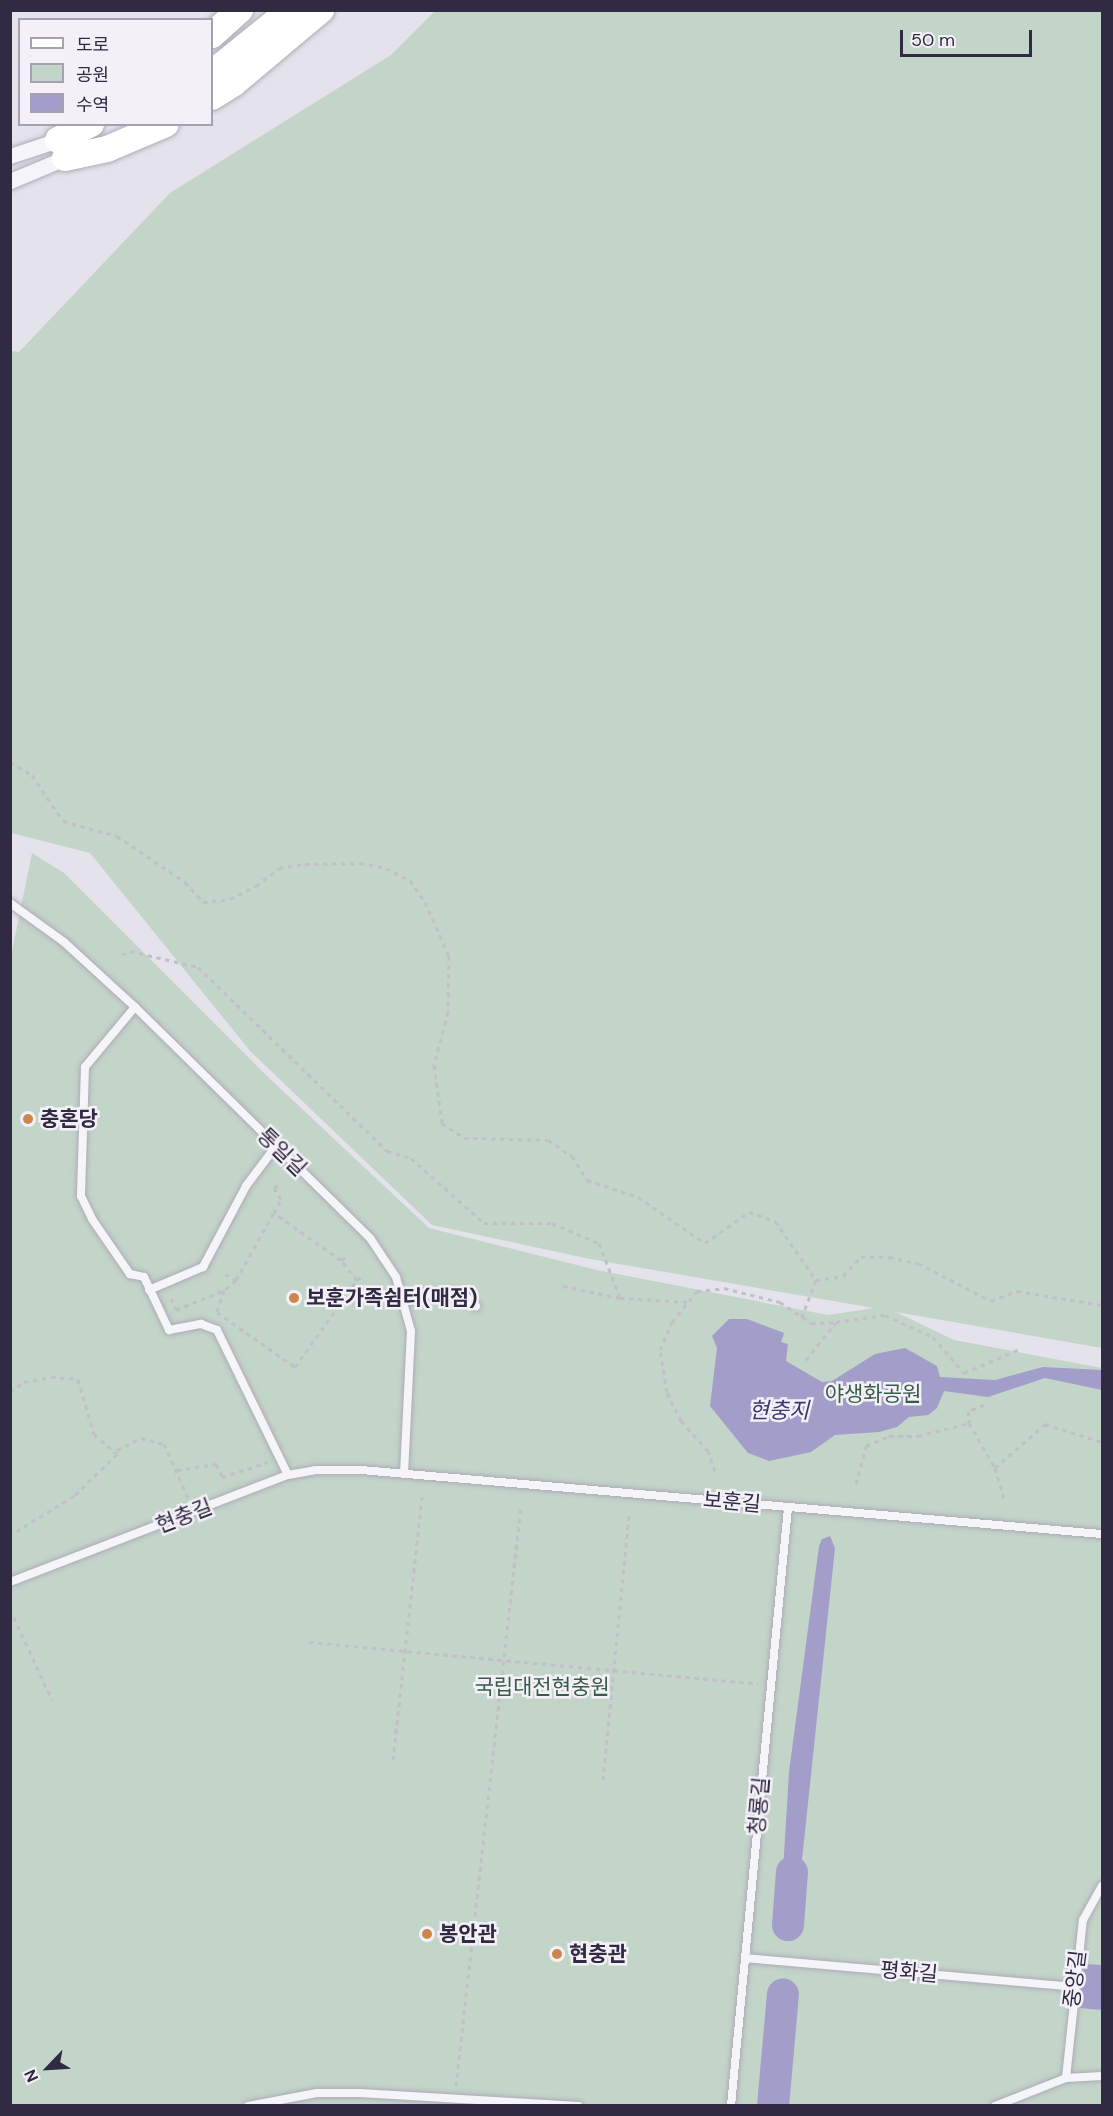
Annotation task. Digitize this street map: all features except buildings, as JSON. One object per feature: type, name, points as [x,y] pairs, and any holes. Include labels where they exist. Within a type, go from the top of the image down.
[{"type":"main road","points":[[213,34],[240,10]]},
{"type":"main road","points":[[213,57],[269,10]]},
{"type":"main road","points":[[213,72],[290,10]]},
{"type":"main road","points":[[213,96],[234,83],[321,10]]},
{"type":"main road","points":[[61,149],[79,126]]},
{"type":"main road","points":[[61,149],[88,126]]},
{"type":"main road","points":[[61,149],[123,126]]},
{"type":"main road","points":[[61,149],[107,149],[161,126]]},
{"type":"street","points":[[10,156],[61,149]]},
{"type":"street","points":[[10,181],[61,149]]},
{"type":"lane","name":"통일길","points":[[10,903],[64,942],[135,1007],[370,1238],[396,1277],[406,1301],[411,1330],[404,1474]]},
{"type":"lane","points":[[135,1007],[85,1067],[81,1196],[92,1219],[130,1274],[144,1277],[169,1330],[201,1324],[217,1330],[288,1475]]},
{"type":"lane","points":[[149,1290],[203,1267],[246,1186],[276,1146]]},
{"type":"lane","points":[[406,1301],[429,1293],[463,1294],[476,1306]]},
{"type":"lane","name":"현충길","points":[[10,1582],[288,1475],[315,1470],[361,1470]]},
{"type":"lane","name":"보훈길","points":[[361,1470],[1102,1534]]},
{"type":"lane","name":"청룡길","points":[[731,2106],[788,1507]]},
{"type":"lane","name":"중앙길","points":[[1065,2078],[1083,1920],[1102,1886]]},
{"type":"lane","name":"평화길","points":[[745,1958],[1074,1987]]},
{"type":"lane","points":[[995,2106],[1065,2078],[1102,2076]]},
{"type":"lane","points":[[248,2106],[317,2093],[454,2097],[579,2106]]},
{"type":"path","points":[[10,762],[32,775],[63,821],[117,836],[185,882],[203,902],[230,899],[256,886],[279,868],[305,864],[360,863],[386,868],[410,880],[425,902],[449,956],[448,1012],[434,1065],[442,1123],[464,1138],[548,1140],[572,1156],[587,1180],[638,1197],[705,1243],[749,1212],[775,1221],[816,1280]]},
{"type":"path","points":[[122,955],[130,951],[198,967],[387,1151],[411,1158],[484,1223],[552,1223],[599,1243],[620,1298]]},
{"type":"path","points":[[171,1298],[176,1310],[224,1290],[236,1280],[281,1199],[274,1188],[278,1185]]},
{"type":"path","points":[[274,1213],[341,1260],[357,1280]]},
{"type":"path","points":[[341,1260],[349,1256]]},
{"type":"path","points":[[816,1280],[843,1276],[861,1257],[889,1257],[918,1263],[991,1301],[1017,1291],[1102,1305]]},
{"type":"path","points":[[225,1274],[236,1280]]},
{"type":"path","points":[[224,1290],[217,1312],[295,1367],[357,1280],[364,1275]]},
{"type":"path","points":[[802,1317],[816,1280]]},
{"type":"path","points":[[563,1286],[620,1298],[689,1302]]},
{"type":"path","points":[[715,1471],[708,1450],[681,1421],[667,1392],[660,1350],[672,1322],[697,1291],[724,1288],[780,1302],[811,1323],[885,1315],[933,1337],[964,1372],[1022,1348]]},
{"type":"path","points":[[806,1360],[836,1322]]},
{"type":"path","points":[[10,1392],[24,1382],[51,1377],[78,1378],[94,1434],[117,1449]]},
{"type":"path","points":[[984,1405],[968,1412],[969,1423],[995,1468],[1004,1498]]},
{"type":"path","points":[[856,1484],[866,1446],[889,1436],[918,1436],[969,1423]]},
{"type":"path","points":[[995,1468],[1045,1424],[1102,1442]]},
{"type":"path","points":[[117,1449],[141,1438],[164,1444],[194,1512]]},
{"type":"path","points":[[10,1535],[74,1496],[117,1454],[117,1449]]},
{"type":"path","points":[[177,1470],[216,1464],[222,1477],[271,1461]]},
{"type":"path","points":[[393,1760],[422,1497]]},
{"type":"path","points":[[454,2097],[521,1506]]},
{"type":"path","points":[[603,1780],[629,1515]]},
{"type":"path","points":[[10,1609],[52,1700]]},
{"type":"path","points":[[309,1642],[771,1685]]},
{"type":"green space","points":[[435,11],[1102,11],[1102,1348],[896,1312],[954,1340],[1102,1368],[1102,2105],[11,2105],[10,961],[32,853],[64,873],[267,1076],[429,1228],[597,1270],[828,1315],[874,1308],[590,1259],[432,1225],[251,1052],[90,853],[11,833],[10,351],[19,352],[170,193],[391,55]]},
{"type":"water","name":"현충지","points":[[729,1319],[747,1319],[784,1333],[781,1342],[788,1344],[786,1361],[822,1382],[832,1381],[875,1354],[905,1348],[937,1366],[940,1377],[995,1380],[1043,1367],[1102,1370],[1102,1390],[1045,1378],[988,1397],[944,1391],[937,1408],[928,1415],[909,1417],[897,1427],[879,1432],[835,1435],[811,1452],[769,1461],[748,1453],[710,1406],[717,1348],[712,1336]]},
{"type":"water","points":[[830,1536],[835,1548],[797,1907],[788,1914],[781,1904],[789,1772],[819,1546],[822,1539]]},
{"type":"water","points":[[1084,1964],[1102,1965],[1102,2010],[1079,2008]]},
{"type":"water","points":[[781,2006],[790,2018],[781,2105],[766,2105],[774,2016]]},
{"type":"waterway","points":[[788,1925],[792,1872]]},
{"type":"waterway","points":[[773,2106],[783,1994]]},
{"type":"place","name":"충혼당","points":[[28,1119]]},
{"type":"place","name":"보훈가족쉼터(매점)","points":[[294,1298]]},
{"type":"place","name":"봉안관","points":[[427,1934]]},
{"type":"place","name":"현충관","points":[[557,1954]]},
{"type":"park label","name":"야생화공원","points":[[873,1394]]},
{"type":"park label","name":"국립대전현충원","points":[[542,1687]]}]
